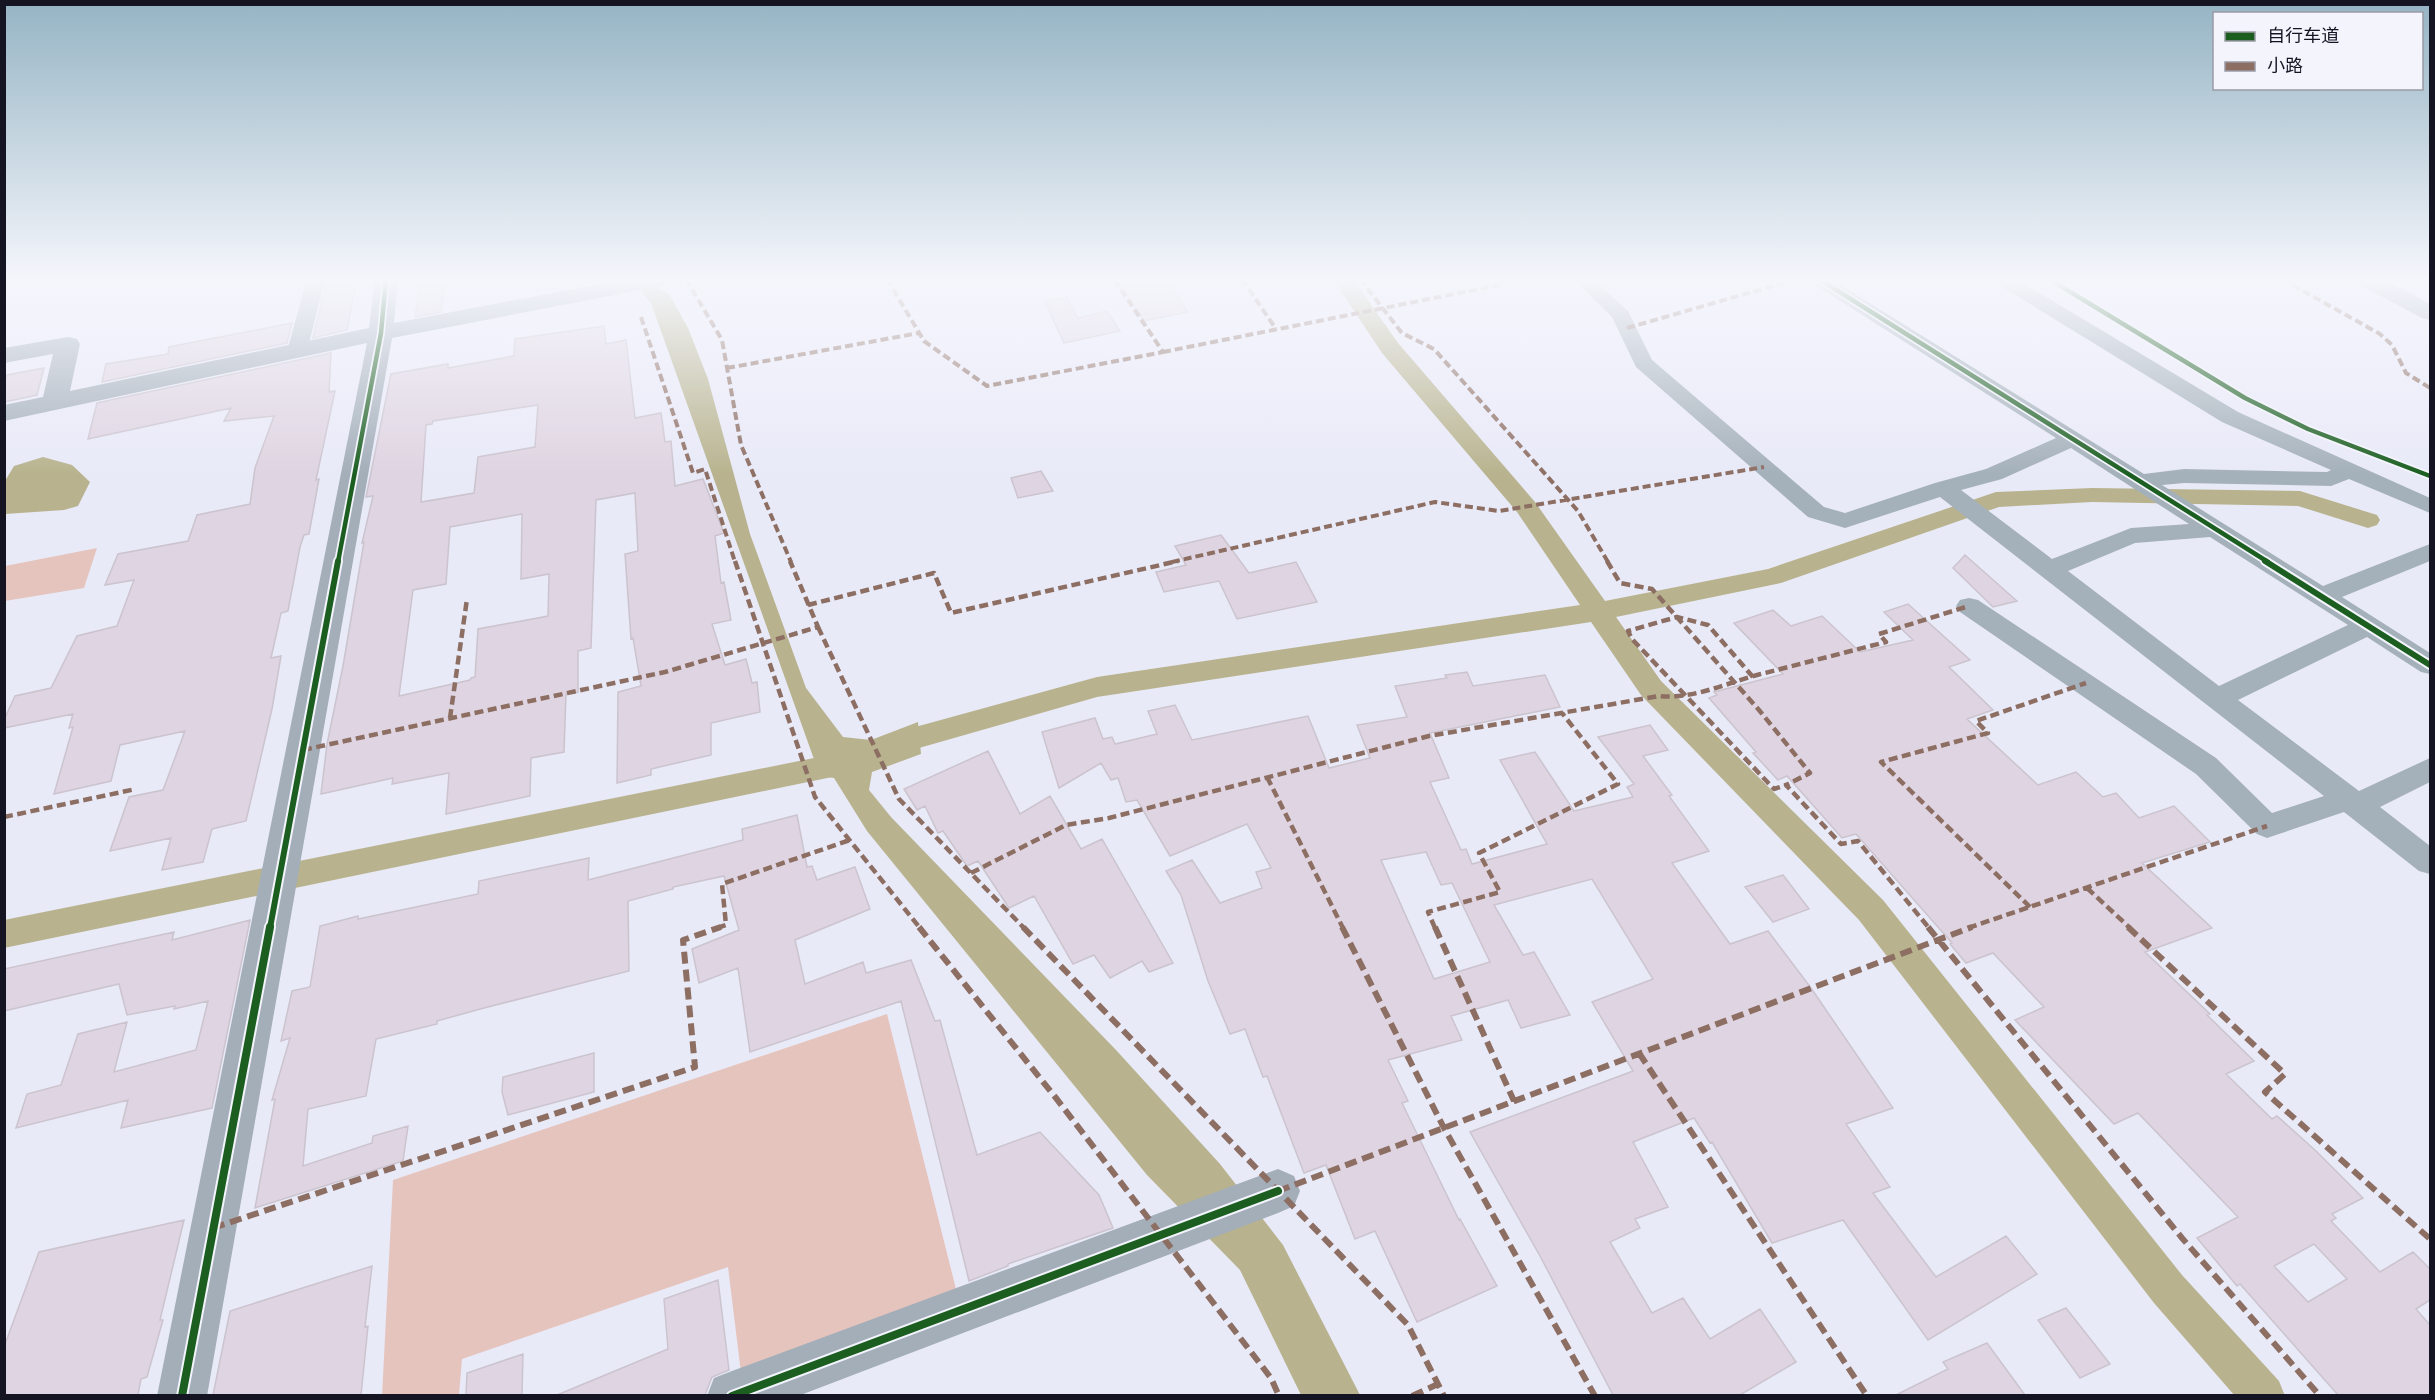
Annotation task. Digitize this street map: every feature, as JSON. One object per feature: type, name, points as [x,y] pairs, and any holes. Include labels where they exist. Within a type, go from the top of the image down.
[{"type":"street","points":[[4,356],[66,344]]},
{"type":"street","points":[[54,403],[68,344]]},
{"type":"street","points":[[297,351],[299,344]]},
{"type":"street","points":[[4,413],[328,344]]},
{"type":"street","points":[[182,1395],[379,344]]},
{"type":"street","points":[[1634,344],[1643,363],[1816,512],[1845,521],[1943,488],[1994,474],[2073,439]]},
{"type":"street","points":[[1923,344],[2430,665]]},
{"type":"street","points":[[2110,344],[2230,417],[2430,506]]},
{"type":"street","points":[[2140,481],[2184,476],[2331,479],[2357,474],[2370,453]]},
{"type":"street","points":[[1943,488],[2430,862]]},
{"type":"street","points":[[2052,570],[2131,536],[2215,529]]},
{"type":"street","points":[[2322,596],[2430,552]]},
{"type":"street","points":[[1969,606],[2206,766],[2266,826],[2352,801],[2380,796],[2430,769]]},
{"type":"street","points":[[2218,698],[2369,626]]},
{"type":"street","points":[[732,1395],[1278,1191]]},
{"type":"shaded area","points":[[666,344],[694,344],[708,379],[750,534],[806,688],[843,737],[871,740],[918,722],[921,754],[872,772],[869,790],[891,817],[1116,1050],[1220,1164],[1283,1245],[1360,1395],[1301,1395],[1240,1270],[1147,1175],[867,831],[834,778],[820,776]]},
{"type":"shaded area","points":[[43,457],[72,465],[90,482],[78,506],[64,510],[5,514],[5,481],[14,466]]},
{"type":"shaded area","points":[[97,548],[84,588],[5,601],[5,566]]},
{"type":"shaded area","points":[[887,1014],[957,1293],[741,1373],[728,1267],[462,1359],[459,1395],[382,1396],[393,1180]]},
{"type":"building","points":[[183,344],[281,344],[102,382],[106,364],[168,354],[169,347]]},
{"type":"building","points":[[515,344],[626,344],[635,418],[661,413],[665,442],[671,441],[675,486],[703,479],[724,533],[715,536],[721,583],[724,582],[731,620],[712,624],[725,665],[746,659],[752,683],[757,682],[760,712],[711,723],[711,755],[651,769],[651,775],[617,783],[618,692],[641,686],[633,638],[631,639],[625,554],[638,551],[635,493],[596,500],[591,648],[578,651],[578,692],[566,694],[564,752],[531,758],[530,796],[446,814],[449,773],[392,784],[393,778],[321,794],[327,744],[364,542],[362,543],[373,496],[366,497],[391,374],[448,364],[448,368],[514,356]],"holes":[[[538,405],[535,447],[478,457],[474,493],[421,502],[426,425],[432,424],[433,421]],[[522,514],[521,579],[549,574],[548,616],[478,629],[475,677],[399,696],[413,590],[446,584],[450,527]]]},
{"type":"building","points":[[331,353],[329,392],[335,391],[316,480],[319,479],[309,534],[304,535],[300,547],[288,611],[281,613],[271,658],[281,656],[272,709],[246,821],[212,829],[203,862],[162,870],[171,838],[110,851],[129,797],[163,790],[185,731],[120,745],[111,781],[54,794],[73,727],[69,728],[73,714],[4,728],[4,720],[15,696],[51,688],[77,636],[117,626],[134,580],[105,585],[118,554],[188,541],[197,515],[250,504],[255,468],[274,416],[224,421],[231,408],[88,439],[97,403]]},
{"type":"building","points":[[44,368],[37,395],[4,402],[4,384],[7,375]]},
{"type":"building","points":[[1041,471],[1053,491],[1018,498],[1011,478]]},
{"type":"building","points":[[1221,535],[1249,573],[1296,562],[1317,602],[1237,619],[1219,581],[1164,592],[1156,572],[1186,565],[1175,546]]},
{"type":"building","points":[[1965,555],[2017,601],[1993,607],[1953,568]]},
{"type":"building","points":[[1908,604],[1970,660],[1949,667],[1993,710],[1967,719],[2038,785],[2076,772],[2103,797],[2116,793],[2139,818],[2174,806],[2210,842],[2142,863],[2212,928],[2145,952],[2210,1014],[2207,1015],[2254,1061],[2226,1074],[2272,1119],[2277,1116],[2316,1151],[2363,1198],[2332,1214],[2336,1218],[2331,1221],[2380,1272],[2413,1252],[2430,1269],[2430,1300],[2416,1309],[2430,1325],[2430,1395],[2338,1395],[2240,1284],[2237,1286],[2197,1238],[2238,1217],[2138,1113],[2114,1124],[2015,1020],[2044,1007],[1993,953],[1966,963],[1950,944],[1952,943],[1856,834],[1842,838],[1787,776],[1778,780],[1709,698],[1717,695],[1714,692],[1783,674],[1734,623],[1773,610],[1791,626],[1822,616],[1860,652],[1913,640],[1884,612]],"holes":[[[2314,1244],[2347,1279],[2308,1302],[2274,1266]]]},
{"type":"building","points":[[1467,672],[1473,686],[1545,675],[1560,707],[1430,733],[1449,778],[1430,782],[1461,850],[1466,849],[1472,864],[1547,844],[1500,760],[1535,752],[1574,811],[1633,797],[1627,787],[1634,784],[1598,737],[1650,725],[1668,750],[1643,756],[1709,851],[1672,863],[1730,944],[1768,931],[1811,988],[1893,1108],[1846,1124],[1890,1187],[1873,1193],[1936,1277],[2006,1236],[2037,1274],[1928,1340],[1843,1220],[1772,1243],[1712,1142],[1710,1143],[1694,1118],[1633,1142],[1668,1207],[1635,1219],[1640,1228],[1610,1242],[1652,1313],[1683,1298],[1710,1339],[1760,1309],[1796,1362],[1740,1395],[1613,1395],[1540,1256],[1470,1132],[1633,1071],[1592,1002],[1653,979],[1592,879],[1494,905],[1523,955],[1534,952],[1570,1015],[1521,1028],[1508,1000],[1451,1016],[1462,1040],[1388,1060],[1408,1101],[1402,1103],[1459,1220],[1497,1286],[1417,1322],[1375,1231],[1355,1239],[1326,1165],[1304,1173],[1267,1076],[1263,1077],[1245,1029],[1230,1034],[1208,981],[1181,895],[1166,871],[1192,860],[1220,903],[1262,888],[1256,872],[1271,868],[1247,824],[1170,856],[1137,800],[1126,802],[1118,778],[1111,780],[1101,763],[1059,788],[1042,732],[1095,718],[1103,739],[1112,737],[1115,744],[1157,734],[1148,711],[1175,705],[1192,740],[1308,716],[1329,768],[1370,758],[1357,725],[1407,717],[1395,686],[1447,678],[1445,675]],"holes":[[[1426,852],[1441,885],[1452,883],[1490,962],[1434,979],[1381,860]]]},
{"type":"building","points":[[988,751],[1020,814],[1050,796],[1081,849],[1102,839],[1173,963],[1149,972],[1142,961],[1110,978],[1094,955],[1073,964],[1034,896],[1009,908],[978,861],[967,866],[943,831],[938,833],[925,806],[917,810],[904,789]]},
{"type":"building","points":[[797,815],[807,867],[812,866],[817,880],[855,867],[870,909],[795,940],[805,984],[863,962],[866,973],[911,960],[935,1021],[940,1020],[977,1155],[1040,1132],[1099,1195],[1113,1228],[1008,1264],[1008,1266],[969,1281],[901,1001],[750,1052],[738,968],[699,983],[692,949],[739,930],[724,876],[673,887],[673,889],[628,901],[629,971],[484,1008],[437,1021],[437,1024],[376,1039],[366,1096],[308,1109],[303,1166],[372,1143],[373,1136],[408,1126],[403,1161],[255,1208],[275,1099],[272,1100],[290,1038],[281,1041],[292,991],[310,987],[320,926],[358,916],[358,919],[478,894],[479,881],[589,858],[588,880],[743,840],[742,829]]},
{"type":"building","points":[[1783,875],[1809,909],[1773,922],[1745,887]]},
{"type":"building","points":[[250,920],[212,1108],[121,1128],[128,1100],[16,1128],[27,1094],[61,1085],[78,1034],[127,1022],[114,1072],[196,1050],[208,1001],[174,1009],[175,1006],[127,1015],[119,984],[4,1011],[4,969],[174,932],[172,940]]},
{"type":"building","points":[[594,1053],[594,1092],[508,1115],[502,1092],[503,1077]]},
{"type":"building","points":[[184,1220],[160,1320],[163,1320],[147,1377],[141,1379],[138,1395],[4,1395],[4,1347],[39,1252]]},
{"type":"building","points":[[372,1266],[361,1395],[213,1395],[230,1311]]},
{"type":"building","points":[[718,1280],[729,1370],[712,1377],[705,1395],[557,1395],[668,1349],[664,1299]]},
{"type":"building","points":[[2066,1308],[2110,1364],[2080,1378],[2038,1320]]},
{"type":"building","points":[[1987,1343],[2025,1395],[1896,1395],[1948,1369],[1943,1362]]},
{"type":"building","points":[[523,1354],[522,1395],[466,1395],[467,1373]]},
{"type":"waterway","points":[[1388,344],[1526,507],[1598,612]]},
{"type":"waterway","points":[[1598,612],[1772,577],[1996,500],[2092,495],[2300,499],[2368,520]]},
{"type":"waterway","points":[[4,934],[837,765],[897,743],[1097,687],[1598,612]]},
{"type":"waterway","points":[[1598,612],[1651,688],[1871,910],[2168,1289],[2264,1396]]},
{"type":"marked path","points":[[650,344],[693,473],[705,469],[815,797],[1056,1098],[1271,1378],[1279,1396]]},
{"type":"marked path","points":[[303,750],[665,672],[818,627],[741,445],[723,344]]},
{"type":"marked path","points":[[727,368],[857,344]]},
{"type":"marked path","points":[[929,344],[987,386],[1163,352],[1158,344]]},
{"type":"marked path","points":[[1163,352],[1201,344]]},
{"type":"marked path","points":[[1425,344],[1434,349],[1578,511],[1620,583],[1652,589],[1759,710],[1810,773],[1786,785],[1841,844],[1858,841],[2182,1238],[2320,1396]]},
{"type":"marked path","points":[[2391,344],[2406,373],[2430,388]]},
{"type":"marked path","points":[[808,605],[934,573],[951,613],[1435,502],[1499,511],[1764,467]]},
{"type":"marked path","points":[[450,718],[467,599]]},
{"type":"marked path","points":[[971,873],[1066,825],[1109,818],[1429,736],[1659,696],[1680,697],[1698,694],[1886,642],[1879,634],[1969,606]]},
{"type":"marked path","points":[[1753,677],[1708,625],[1677,617],[1628,631],[1632,639],[1774,789],[1786,785]]},
{"type":"marked path","points":[[818,627],[899,799],[1408,1325],[1444,1396]]},
{"type":"marked path","points":[[2030,907],[1881,762],[1988,733],[1976,721],[2086,683]]},
{"type":"marked path","points":[[1514,1101],[1428,912],[1500,892],[1479,853],[1618,784],[1562,713]]},
{"type":"marked path","points":[[1267,777],[1444,1128],[1595,1396]]},
{"type":"marked path","points":[[4,817],[136,789]]},
{"type":"marked path","points":[[1278,1191],[1930,941],[2267,826]]},
{"type":"marked path","points":[[213,1228],[695,1067],[683,940],[726,925],[722,884],[850,840]]},
{"type":"marked path","points":[[2087,888],[2285,1074],[2265,1092],[2430,1239]]},
{"type":"marked path","points":[[1639,1053],[1867,1396]]},
{"type":"marked path","points":[[1412,1396],[1438,1384]]},
{"type":"cycle path","points":[[182,1396],[379,344]]},
{"type":"cycle path","points":[[1922,344],[2430,665]]},
{"type":"cycle path","points":[[2157,344],[2245,398],[2308,429],[2430,476]]},
{"type":"cycle path","points":[[732,1396],[1278,1191]]}]
